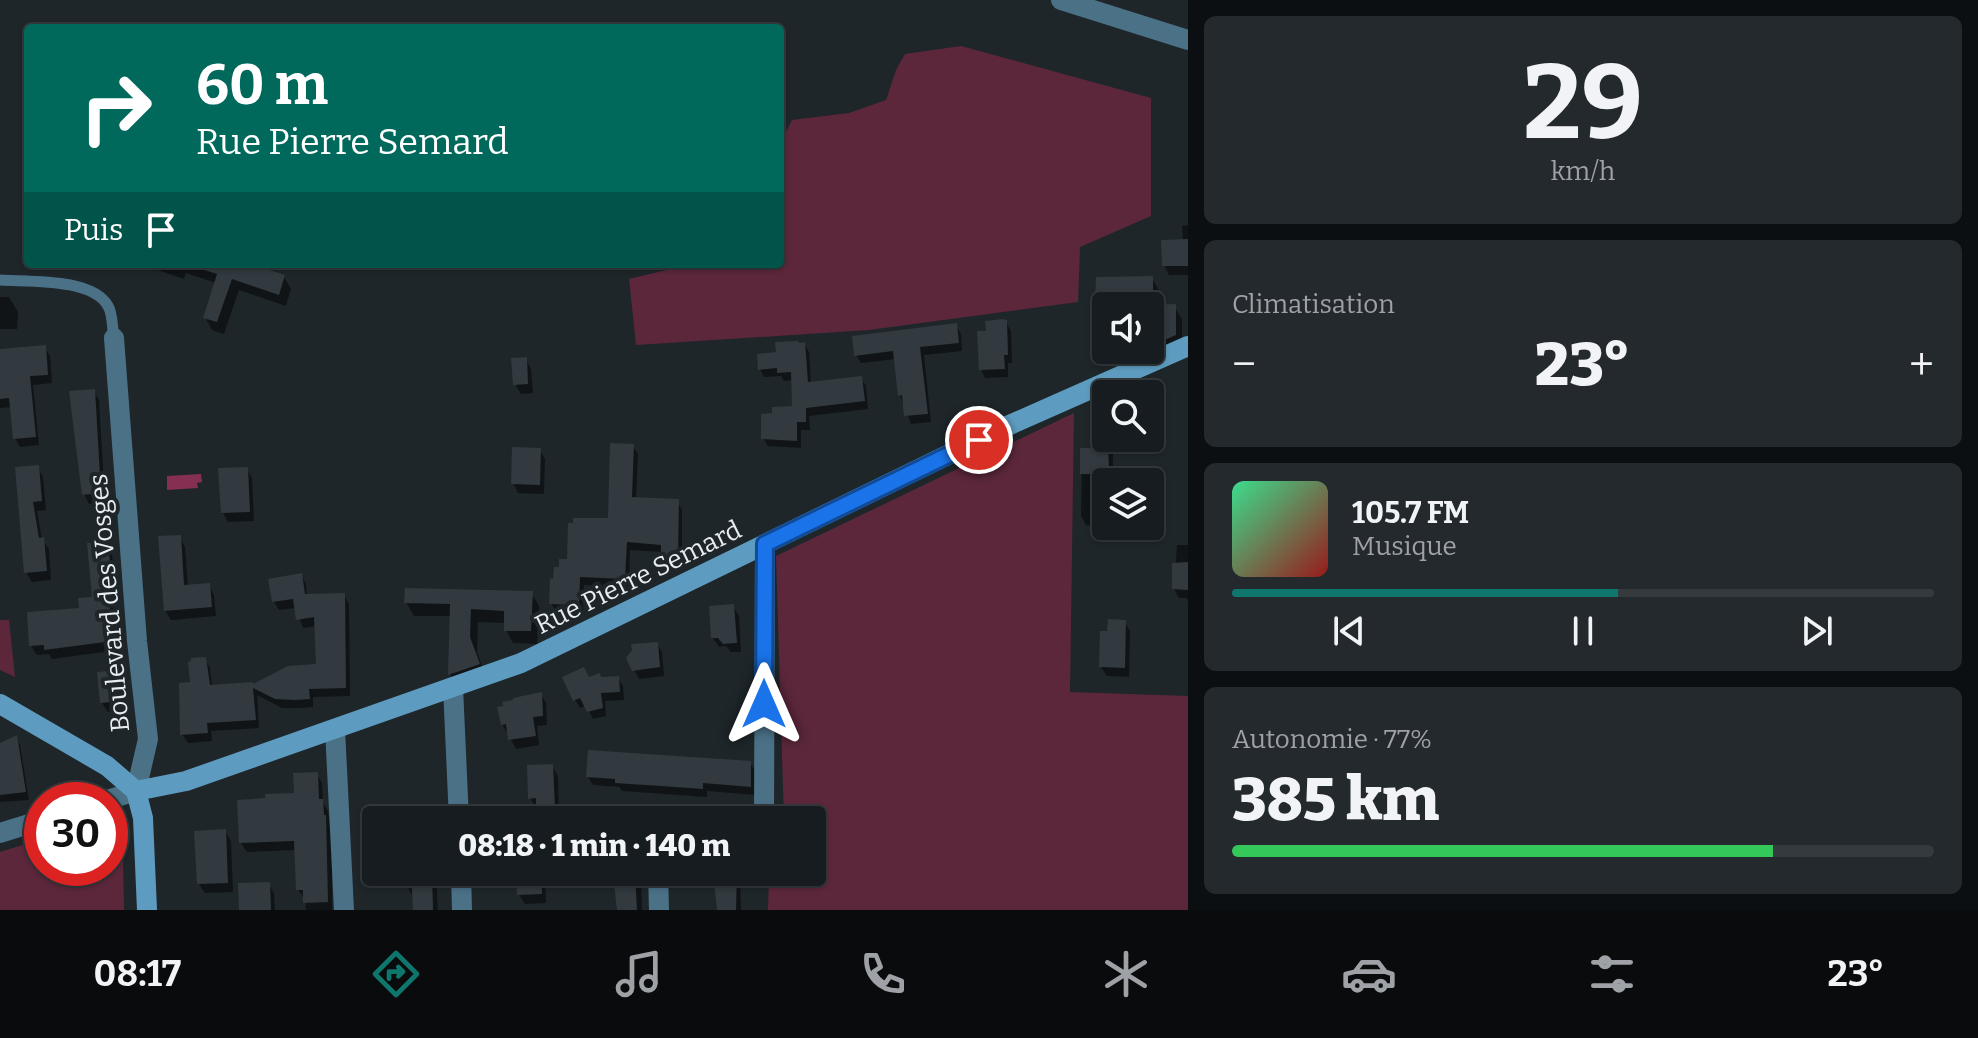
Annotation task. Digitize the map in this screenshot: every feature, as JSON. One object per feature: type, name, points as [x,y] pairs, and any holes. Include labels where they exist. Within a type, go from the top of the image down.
[{"type":"main road","name":"Rue Pierre Semard","points":[[136,791],[186,781],[521,663],[1005,427],[1188,346]]},
{"type":"main road","points":[[0,704],[107,766],[136,791]]},
{"type":"main road","name":"Boulevard des Vosges","points":[[136,791],[143,818],[147,910]]},
{"type":"street","points":[[1061,0],[1188,40]]},
{"type":"street","name":"Boulevard des Vosges","points":[[114,338],[137,641],[148,739],[136,791]]},
{"type":"street","points":[[764,806],[765,544]]},
{"type":"street","points":[[453,687],[458,806]]},
{"type":"street","points":[[335,729],[344,910]]},
{"type":"street","points":[[128,793],[136,791]]},
{"type":"street","points":[[0,833],[24,826]]},
{"type":"street","points":[[461,886],[462,910]]},
{"type":"street","points":[[658,886],[659,910]]},
{"type":"lane","points":[[0,280],[86,287],[109,308],[114,338]]},
{"type":"shaded area","points":[[961,46],[1151,98],[1151,216],[1080,247],[1078,302],[869,330],[636,345],[629,279],[675,268],[784,268],[784,136],[792,120],[849,113],[886,100],[905,54]]},
{"type":"shaded area","points":[[1074,413],[1070,692],[1188,696],[1188,910],[768,910],[769,886],[826,886],[826,806],[784,806],[776,556]]},
{"type":"shaded area","points":[[201,474],[202,482],[197,483],[198,488],[167,490],[167,476]]},
{"type":"shaded area","points":[[0,620],[9,620],[15,677],[0,670]]},
{"type":"shaded area","points":[[24,845],[24,886],[124,886],[124,910],[0,910],[0,852]]},
{"type":"building","points":[[1188,239],[1188,266],[1162,266],[1161,240]]},
{"type":"building","points":[[198,268],[263,268],[285,275],[279,295],[232,279],[217,322],[203,318],[217,274]]},
{"type":"building","points":[[1153,276],[1153,292],[1095,292],[1096,277]]},
{"type":"building","points":[[1176,304],[1176,335],[1164,340],[1164,305]]},
{"type":"building","points":[[1007,320],[1008,355],[1004,355],[1005,369],[979,370],[977,331],[986,331],[985,321]]},
{"type":"building","points":[[957,323],[959,343],[920,347],[928,414],[904,416],[902,395],[898,396],[893,351],[854,356],[852,336]]},
{"type":"building","points":[[775,342],[805,342],[808,382],[862,376],[865,401],[806,408],[806,422],[797,422],[797,441],[761,439],[761,414],[772,413],[772,407],[792,406],[791,372],[777,373],[777,368],[758,370],[757,354],[776,352]]},
{"type":"building","points":[[46,345],[48,375],[30,376],[36,437],[13,439],[9,398],[0,399],[0,349]]},
{"type":"building","points":[[527,357],[528,384],[513,385],[511,358]]},
{"type":"building","points":[[95,389],[101,493],[82,495],[69,391]]},
{"type":"building","points":[[610,443],[634,444],[632,497],[679,499],[678,560],[661,560],[661,545],[627,542],[625,579],[580,577],[579,605],[549,604],[550,578],[553,579],[554,567],[559,567],[559,559],[567,559],[568,523],[573,523],[573,518],[608,518]]},
{"type":"building","points":[[512,447],[541,448],[540,485],[511,484]]},
{"type":"building","points":[[1080,448],[1108,452],[1109,468],[1092,468],[1092,474],[1080,474]]},
{"type":"building","points":[[39,465],[42,501],[33,502],[39,538],[44,537],[47,571],[24,573],[15,467]]},
{"type":"building","points":[[248,467],[250,512],[221,513],[218,468]]},
{"type":"building","points":[[181,535],[184,585],[210,583],[212,607],[164,611],[158,536]]},
{"type":"building","points":[[108,541],[111,575],[107,576],[113,641],[44,650],[44,645],[29,646],[27,612],[79,608],[78,598],[92,597],[87,543]]},
{"type":"building","points":[[1188,562],[1188,590],[1172,589],[1172,563]]},
{"type":"building","points":[[302,573],[305,594],[345,593],[346,688],[309,689],[310,699],[295,700],[275,699],[253,688],[256,720],[207,723],[208,733],[180,735],[179,683],[190,682],[188,662],[191,658],[206,657],[210,685],[253,684],[288,666],[316,664],[314,617],[296,620],[293,599],[272,602],[268,579]]},
{"type":"building","points":[[405,588],[533,591],[531,631],[504,631],[504,611],[471,609],[470,637],[480,664],[448,675],[450,604],[404,603]]},
{"type":"building","points":[[734,604],[737,643],[723,644],[718,638],[711,638],[709,606]]},
{"type":"building","points":[[1108,619],[1126,620],[1125,668],[1099,667],[1100,631],[1107,631]]},
{"type":"building","points":[[658,642],[660,667],[632,671],[626,658],[632,650],[631,644]]},
{"type":"building","points":[[584,667],[589,677],[600,673],[601,677],[619,676],[620,692],[601,693],[603,708],[587,712],[580,698],[573,701],[562,677]]},
{"type":"building","points":[[121,670],[124,701],[100,703],[97,672]]},
{"type":"building","points":[[542,692],[543,716],[533,717],[536,736],[508,740],[506,724],[501,725],[497,707],[513,698]]},
{"type":"building","points":[[17,735],[24,792],[0,795],[0,743]]},
{"type":"building","points":[[588,750],[751,761],[751,787],[703,783],[703,789],[615,783],[615,779],[586,777]]},
{"type":"building","points":[[553,764],[555,806],[536,806],[536,798],[528,799],[527,765]]},
{"type":"building","points":[[318,772],[319,799],[323,799],[326,815],[328,902],[303,903],[303,890],[296,890],[294,841],[239,843],[237,800],[265,798],[265,794],[294,793],[293,773]]},
{"type":"building","points":[[226,829],[228,883],[197,884],[194,831]]},
{"type":"building","points":[[270,882],[271,910],[239,910],[238,883]]},
{"type":"building","points":[[412,886],[432,886],[433,910],[413,910]]},
{"type":"building","points":[[517,886],[542,886],[542,894],[517,895]]},
{"type":"building","points":[[614,886],[636,886],[637,910],[617,910]]},
{"type":"building","points":[[714,886],[737,886],[736,910],[717,910]]},
{"type":"route","points":[[764,704],[765,544],[979,440]]}]
